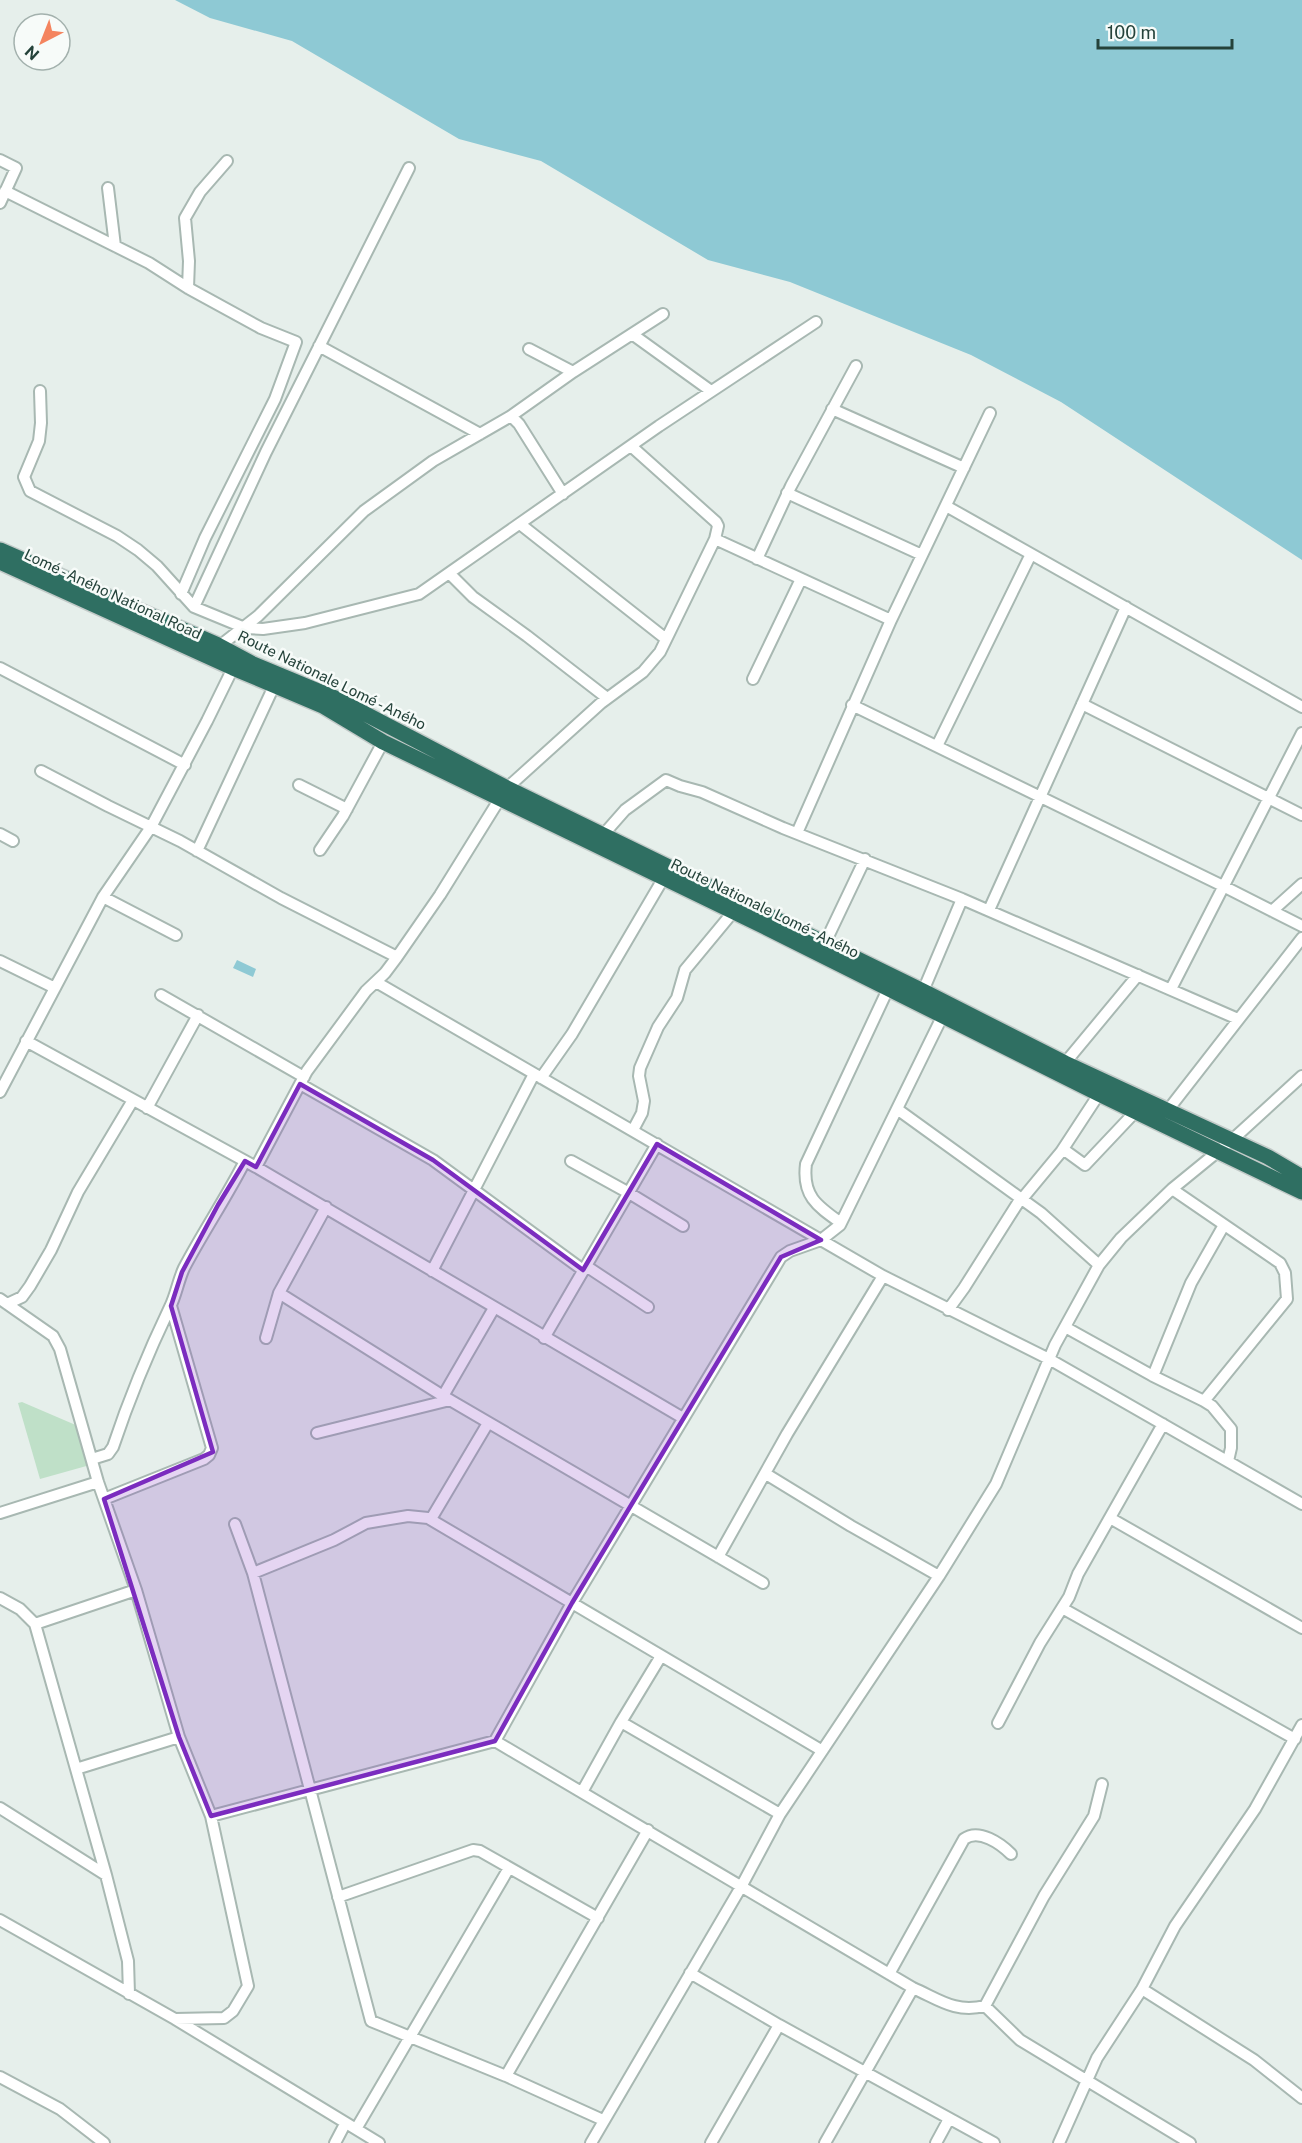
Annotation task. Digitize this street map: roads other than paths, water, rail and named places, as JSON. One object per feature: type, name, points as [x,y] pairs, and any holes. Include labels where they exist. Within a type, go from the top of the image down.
[{"type":"highway","name":"Lomé - Aného National Road","points":[[0,550],[202,638],[215,652]]},
{"type":"highway","name":"Lomé - Aného National Road","points":[[0,562],[215,652]]},
{"type":"highway","name":"Route Nationale Lomé - Aného","points":[[215,652],[233,668],[322,706],[383,742],[603,835],[1065,1063],[1268,1157],[1302,1177]]},
{"type":"highway","name":"Route Nationale Lomé - Aného","points":[[215,652],[253,664],[335,698],[503,794],[663,879],[1302,1192]]},
{"type":"street","points":[[0,160],[16,168],[0,202]]},
{"type":"street","points":[[188,288],[189,261],[185,218],[200,192],[227,161]]},
{"type":"street","points":[[194,607],[319,346],[409,168]]},
{"type":"street","points":[[108,188],[115,246]]},
{"type":"street","points":[[5,191],[149,263],[188,288],[261,328],[296,342],[275,399],[205,537],[181,594]]},
{"type":"street","points":[[215,652],[245,628],[364,511],[414,474],[510,416],[663,314]]},
{"type":"street","points":[[40,391],[39,441],[24,477],[30,490],[117,536],[138,550],[157,566],[194,607],[245,628],[281,628],[419,594],[711,391],[816,322]]},
{"type":"street","points":[[632,334],[711,391]]},
{"type":"street","points":[[319,346],[480,434]]},
{"type":"street","points":[[529,349],[573,372]]},
{"type":"street","points":[[757,559],[787,493],[856,366]]},
{"type":"street","points":[[832,409],[964,468]]},
{"type":"street","points":[[797,833],[891,620],[990,413]]},
{"type":"street","points":[[510,416],[519,424],[563,494]]},
{"type":"street","points":[[256,1167],[302,1080],[366,991],[397,957],[440,895],[503,794],[607,698],[643,672],[660,652],[715,539],[718,526],[631,446]]},
{"type":"street","points":[[787,493],[922,555]]},
{"type":"street","points":[[946,506],[1302,707]]},
{"type":"street","points":[[520,524],[666,639]]},
{"type":"street","points":[[715,539],[891,620]]},
{"type":"street","points":[[937,746],[1032,554]]},
{"type":"street","points":[[450,574],[473,597],[607,698]]},
{"type":"street","points":[[753,679],[801,579]]},
{"type":"street","points":[[989,910],[1125,607]]},
{"type":"street","points":[[0,668],[184,765]]},
{"type":"street","points":[[0,1092],[103,897],[151,827],[233,668]]},
{"type":"street","points":[[197,851],[274,686]]},
{"type":"street","points":[[1082,704],[1302,815]]},
{"type":"street","points":[[852,705],[1302,926]]},
{"type":"street","points":[[1171,989],[1302,733]]},
{"type":"street","points":[[320,850],[383,742]]},
{"type":"street","points":[[41,771],[397,957]]},
{"type":"street","points":[[603,835],[625,810],[666,780],[702,792],[989,910],[1238,1019]]},
{"type":"street","points":[[299,785],[346,809]]},
{"type":"street","points":[[0,834],[13,841]]},
{"type":"street","points":[[825,943],[865,859]]},
{"type":"street","points":[[432,1271],[474,1189],[538,1076],[572,1034],[663,879]]},
{"type":"street","points":[[1272,911],[1302,884]]},
{"type":"street","points":[[103,897],[176,935]]},
{"type":"street","points":[[923,991],[962,899]]},
{"type":"street","points":[[633,1130],[642,1113],[644,1101],[639,1076],[640,1068],[658,1027],[677,998],[685,970],[733,912]]},
{"type":"street","points":[[1168,1110],[1302,938]]},
{"type":"street","points":[[0,961],[55,988]]},
{"type":"street","points":[[1065,1063],[1138,975]]},
{"type":"street","points":[[376,982],[883,1276],[1049,1359],[1302,1504]]},
{"type":"street","points":[[841,1223],[819,1208],[807,1192],[804,1176],[806,1164],[888,989]]},
{"type":"street","points":[[161,995],[198,1015],[433,1160],[585,1268],[648,1307]]},
{"type":"street","points":[[147,1108],[198,1015]]},
{"type":"street","points":[[495,1742],[572,1603],[781,1257],[790,1251],[821,1240],[841,1223],[943,1015]]},
{"type":"street","points":[[26,1041],[326,1207],[543,1338],[682,1418]]},
{"type":"street","points":[[591,2143],[741,1887],[780,1814],[939,1576],[996,1484],[1049,1359],[1099,1265],[1122,1238],[1172,1189],[1232,1140],[1302,1076]]},
{"type":"street","points":[[948,1310],[1021,1199],[1063,1149],[1099,1094]]},
{"type":"street","points":[[3,1301],[22,1297],[30,1286],[51,1250],[78,1192],[134,1100]]},
{"type":"street","points":[[897,1109],[1041,1213],[1099,1265]]},
{"type":"street","points":[[1063,1149],[1086,1165],[1136,1111]]},
{"type":"street","points":[[543,1338],[657,1144]]},
{"type":"street","points":[[92,1458],[108,1454],[113,1447],[132,1391],[171,1306],[182,1272],[245,1161]]},
{"type":"street","points":[[572,1161],[629,1192],[683,1226]]},
{"type":"street","points":[[1172,1189],[1280,1263],[1285,1273],[1287,1299],[1204,1401]]},
{"type":"street","points":[[266,1338],[279,1293],[326,1207]]},
{"type":"street","points":[[1153,1376],[1191,1283],[1224,1225]]},
{"type":"street","points":[[718,1557],[787,1434],[883,1276]]},
{"type":"street","points":[[279,1293],[446,1398],[763,1583]]},
{"type":"street","points":[[3,1301],[53,1336],[60,1349],[98,1482],[136,1590],[179,1737],[211,1816],[248,1986],[233,2011],[224,2018],[175,2019]]},
{"type":"street","points":[[104,1499],[204,1459],[212,1448],[171,1306]]},
{"type":"street","points":[[317,1433],[446,1398],[494,1308]]},
{"type":"street","points":[[1065,1327],[1212,1406],[1232,1429],[1228,1461]]},
{"type":"street","points":[[432,1519],[488,1423]]},
{"type":"street","points":[[998,1723],[1040,1643],[1062,1608],[1078,1574],[1163,1424]]},
{"type":"street","points":[[766,1474],[939,1576]]},
{"type":"street","points":[[0,1512],[98,1482]]},
{"type":"street","points":[[253,1572],[334,1540],[366,1523],[408,1516],[432,1519],[821,1750]]},
{"type":"street","points":[[1110,1518],[1302,1628]]},
{"type":"street","points":[[235,1524],[253,1572],[371,2021],[506,2076],[603,2120]]},
{"type":"street","points":[[34,1624],[136,1590]]},
{"type":"street","points":[[0,1598],[11,1603],[34,1624],[128,1960],[129,1994]]},
{"type":"street","points":[[1062,1608],[1294,1739]]},
{"type":"street","points":[[582,1792],[661,1656]]},
{"type":"street","points":[[621,1722],[780,1814]]},
{"type":"street","points":[[1059,2143],[1097,2058],[1142,1989],[1175,1926],[1255,1809],[1302,1725]]},
{"type":"street","points":[[76,1769],[179,1737]]},
{"type":"street","points":[[211,1816],[495,1742],[913,1988],[956,2008],[969,2010],[985,2006],[1044,1896],[1095,1816],[1102,1784]]},
{"type":"street","points":[[0,1808],[106,1875]]},
{"type":"street","points":[[506,2076],[648,1830]]},
{"type":"street","points":[[889,1974],[964,1839],[971,1835],[992,1839],[1011,1854]]},
{"type":"street","points":[[339,1897],[467,1851],[480,1851],[598,1918]]},
{"type":"street","points":[[356,2129],[509,1868]]},
{"type":"street","points":[[0,1920],[175,2019],[379,2143]]},
{"type":"street","points":[[690,1973],[779,2025],[994,2143]]},
{"type":"street","points":[[825,2143],[913,1988]]},
{"type":"street","points":[[1142,1989],[1254,2060],[1302,2097]]},
{"type":"street","points":[[985,2006],[1020,2040],[1191,2143]]},
{"type":"street","points":[[711,2143],[779,2025]]},
{"type":"street","points":[[0,2077],[60,2109],[104,2143]]},
{"type":"street","points":[[936,2143],[949,2119]]},
{"type":"street","points":[[335,2143],[345,2124]]},
{"type":"water","points":[[175,0],[1302,0],[1302,560],[1061,402],[971,355],[790,282],[708,260],[541,161],[459,139],[292,41],[210,18]]},
{"type":"water","points":[[237,960],[256,969],[253,977],[233,968]]}]
